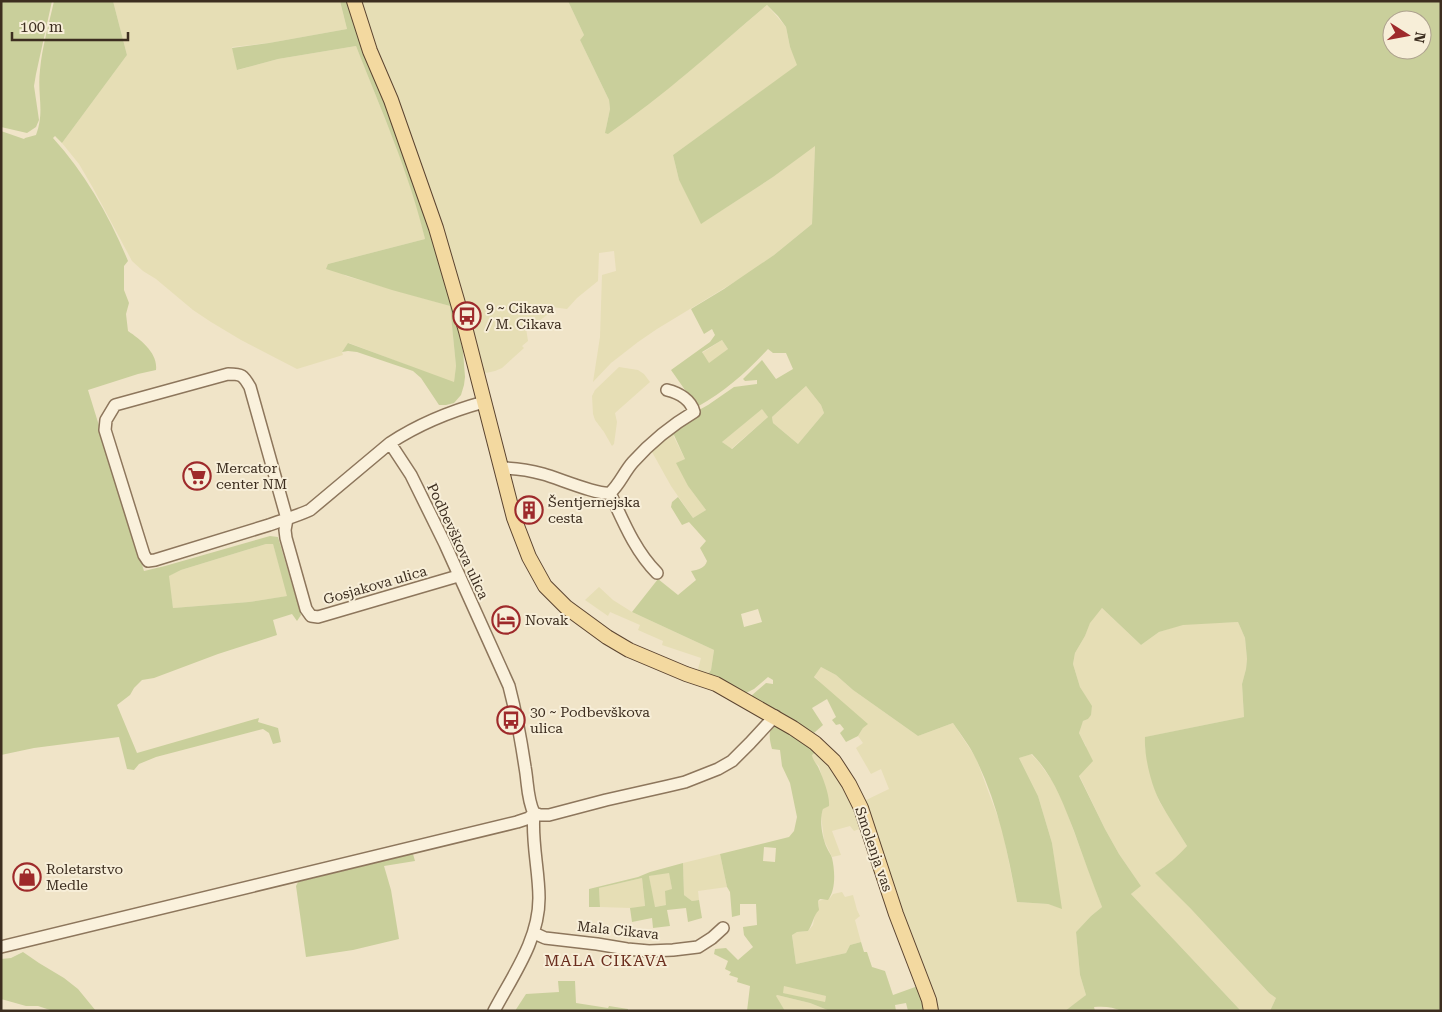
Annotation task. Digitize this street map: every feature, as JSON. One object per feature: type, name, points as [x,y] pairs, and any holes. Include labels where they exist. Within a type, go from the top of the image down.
[{"type":"main road","points":[[354,1],[370,50],[391,100],[436,228],[466,331],[514,518],[529,557],[545,586],[566,607],[607,637],[630,650],[686,674],[716,684],[774,716]]},
{"type":"main road","name":"Smolenja vas","points":[[774,716],[815,743],[834,761],[849,784],[861,808],[896,914],[929,1000],[931,1011]]},
{"type":"street","points":[[287,519],[250,387],[245,378],[239,374],[228,374],[115,405],[106,420],[105,430],[144,555],[148,561],[287,519],[310,510],[390,443],[440,416],[484,402]]},
{"type":"street","points":[[500,468],[518,468],[600,493],[610,493],[619,484],[625,472],[634,461],[675,423],[694,412],[694,408],[683,396],[677,392],[667,390]]},
{"type":"street","name":"Podbevškova ulica","points":[[390,443],[411,475],[445,544],[509,686],[520,733],[529,801],[534,813]]},
{"type":"street","points":[[610,493],[638,549],[646,562],[657,573]]},
{"type":"street","name":"Gosjakova ulica","points":[[287,519],[286,538],[306,609],[311,616],[318,617],[458,576]]},
{"type":"street","points":[[534,813],[549,815],[685,782],[718,769],[732,761],[774,716]]},
{"type":"street","points":[[494,1011],[521,964],[534,933],[539,899],[534,813]]},
{"type":"street","points":[[1,947],[517,822],[529,818],[534,813]]},
{"type":"street","name":"Mala Cikava","points":[[534,933],[545,938],[657,951],[698,947],[723,928]]},
{"type":"shaded area","points":[[113,1],[340,1],[347,29],[269,43],[232,47],[238,70],[278,59],[356,46],[403,164],[425,239],[328,264],[346,276],[450,306],[456,366],[454,383],[349,343],[342,352],[343,355],[297,369],[211,322],[193,310],[132,261],[79,164],[62,143],[127,55]]},
{"type":"shaded area","points":[[358,1],[568,1],[584,35],[580,40],[609,100],[610,109],[606,128],[679,80],[767,5],[786,27],[790,47],[798,65],[673,155],[679,180],[702,223],[773,177],[815,145],[812,224],[746,275],[638,342],[611,363],[593,382],[600,337],[602,275],[616,271],[614,251],[599,253],[598,281],[567,309],[552,307],[548,310],[547,315],[526,328],[528,341],[522,346],[524,348],[502,368],[486,373],[478,358],[468,307],[458,286]]},
{"type":"shaded area","points":[[722,340],[728,349],[709,364],[702,353]]},
{"type":"shaded area","points":[[619,367],[638,370],[650,382],[615,413],[617,422],[614,444],[612,446],[595,420],[592,396],[595,390]]},
{"type":"shaded area","points":[[806,386],[821,405],[824,413],[798,444],[773,423],[772,417]]},
{"type":"shaded area","points":[[762,408],[768,417],[731,449],[722,442]]},
{"type":"shaded area","points":[[673,435],[685,459],[677,463],[688,486],[706,510],[693,518],[671,486],[652,452],[652,446]]},
{"type":"shaded area","points":[[266,544],[273,544],[288,596],[249,602],[173,608],[168,576],[181,570]]},
{"type":"shaded area","points":[[599,587],[613,600],[632,612],[714,650],[711,670],[707,676],[697,673],[701,658],[662,645],[663,641],[638,630],[640,625],[610,612],[608,616],[585,600]]},
{"type":"shaded area","points":[[1102,608],[1141,645],[1159,632],[1183,624],[1238,622],[1245,638],[1247,659],[1242,684],[1244,717],[1146,737],[1145,748],[1152,781],[1159,801],[1187,846],[1177,858],[1156,873],[1269,993],[1276,998],[1270,1011],[1241,1011],[1131,894],[1141,886],[1119,854],[1105,829],[1079,775],[1086,746],[1079,733],[1080,727],[1083,721],[1088,719],[1092,707],[1080,687],[1073,664],[1075,653],[1085,636],[1090,622]]},
{"type":"shaded area","points":[[821,667],[836,675],[853,690],[918,736],[953,723],[976,758],[1002,828],[1017,902],[1048,904],[1061,908],[1052,843],[1038,796],[1019,758],[1031,754],[1038,761],[1053,782],[1063,802],[1102,907],[1076,932],[1080,975],[1086,995],[1079,1001],[1065,1011],[937,1011],[862,802],[889,789],[881,769],[871,774],[856,748],[863,743],[858,736],[863,728],[814,676]]},
{"type":"shaded area","points":[[817,751],[827,760],[848,795],[862,828],[854,831],[850,826],[832,831],[841,855],[832,857],[824,840],[821,815],[825,788],[819,766],[813,761],[812,754]]},
{"type":"shaded area","points":[[720,854],[727,887],[698,891],[699,900],[692,901],[684,895],[683,863]]},
{"type":"shaded area","points":[[669,872],[672,889],[666,905],[654,907],[649,876]]},
{"type":"shaded area","points":[[642,878],[645,907],[600,907],[599,888]]},
{"type":"shaded area","points":[[842,892],[845,897],[853,895],[860,916],[855,920],[861,942],[850,945],[846,953],[796,964],[792,934],[808,931],[813,925],[815,914],[819,907],[818,901]]},
{"type":"shaded area","points":[[784,985],[826,996],[825,1003],[782,993]]},
{"type":"shaded area","points":[[775,996],[810,1003],[830,1011],[785,1011]]},
{"type":"green space","points":[[1,1],[52,1],[34,86],[39,120],[36,127],[27,133],[1,127]]},
{"type":"green space","points":[[54,1],[113,1],[127,55],[62,143],[55,136],[53,138],[76,166],[96,196],[121,245],[128,261],[124,266],[124,290],[129,303],[126,314],[128,331],[148,348],[156,364],[156,370],[88,390],[144,571],[270,536],[278,537],[301,615],[297,621],[292,614],[273,620],[277,635],[218,654],[154,678],[142,680],[130,695],[117,705],[137,753],[259,718],[258,722],[278,728],[281,742],[273,744],[269,733],[263,729],[156,757],[139,764],[134,770],[127,769],[119,737],[34,748],[1,755],[1,131],[24,139],[36,135],[40,118],[39,79],[41,61]],"holes":[[[266,544],[273,544],[287,596],[249,602],[173,608],[169,576],[181,570]]]},
{"type":"green space","points":[[340,1],[347,1],[404,147],[425,211],[463,351],[464,385],[461,395],[454,403],[439,405],[421,378],[413,371],[357,352],[342,352],[348,343],[454,382],[456,366],[450,306],[326,269],[328,264],[425,239],[403,165],[356,46],[278,59],[237,70],[232,48],[347,29]]},
{"type":"green space","points":[[568,1],[1441,1],[1441,1011],[1270,1011],[1276,998],[1269,993],[1155,873],[1172,861],[1187,846],[1157,795],[1147,761],[1145,737],[1244,717],[1242,684],[1247,659],[1245,638],[1238,622],[1183,625],[1159,632],[1141,645],[1102,608],[1090,623],[1075,653],[1073,664],[1080,687],[1092,706],[1091,715],[1083,721],[1079,733],[1093,761],[1079,776],[1119,854],[1141,886],[1131,894],[1241,1011],[1122,1011],[1112,1008],[1094,1007],[1095,1011],[1065,1011],[1086,995],[1080,975],[1076,932],[1102,907],[1074,831],[1052,780],[1032,754],[1019,758],[1038,796],[1052,843],[1062,909],[1048,904],[1017,902],[1006,847],[984,776],[974,754],[953,723],[918,736],[853,690],[836,675],[821,667],[814,677],[868,724],[858,736],[846,742],[840,733],[844,729],[840,724],[836,725],[832,720],[836,717],[827,699],[812,708],[823,725],[814,733],[751,696],[766,683],[773,684],[773,680],[768,677],[746,693],[707,676],[711,670],[714,650],[632,612],[658,579],[678,595],[696,580],[691,571],[701,568],[707,561],[700,548],[706,541],[689,522],[682,525],[671,507],[672,502],[678,497],[693,518],[706,510],[688,486],[676,463],[685,459],[674,435],[656,443],[699,410],[734,387],[757,384],[757,380],[745,381],[743,379],[762,360],[776,379],[793,369],[786,353],[773,353],[768,349],[735,381],[697,407],[671,370],[710,342],[715,335],[712,329],[704,334],[691,309],[774,255],[812,224],[815,146],[773,177],[701,224],[679,180],[673,155],[797,65],[790,47],[786,27],[767,5],[669,88],[608,134],[605,133],[610,109],[609,100],[580,40],[584,35]],"holes":[[[722,340],[728,349],[709,363],[702,352]],[[806,386],[821,405],[824,413],[798,444],[773,423],[772,417]],[[762,409],[768,417],[732,449],[722,442]],[[758,609],[762,622],[744,627],[741,614]]]},
{"type":"green space","points":[[779,726],[817,751],[812,755],[824,782],[829,802],[829,806],[823,809],[821,823],[827,849],[832,857],[834,886],[828,900],[820,899],[818,901],[819,910],[808,931],[797,932],[792,935],[796,964],[846,953],[850,945],[861,942],[872,967],[885,971],[893,995],[918,986],[925,1011],[908,1011],[906,1003],[895,1005],[896,1011],[830,1011],[810,1003],[777,995],[785,1011],[747,1011],[750,986],[737,982],[738,978],[729,975],[731,972],[725,969],[728,961],[714,954],[715,949],[726,948],[738,960],[753,947],[744,935],[743,927],[757,925],[756,904],[740,904],[740,915],[732,917],[730,892],[727,887],[720,854],[789,837],[794,831],[797,817],[790,783],[782,766],[780,750],[772,749],[770,735],[772,727]],"holes":[[[764,847],[776,848],[775,862],[763,861]],[[784,986],[826,996],[825,1002],[783,993]]]},
{"type":"green space","points":[[413,854],[415,861],[384,866],[391,890],[399,939],[353,950],[306,957],[296,886],[298,882]]},
{"type":"green space","points":[[683,863],[684,895],[692,901],[699,900],[702,918],[688,922],[686,908],[667,910],[670,926],[653,928],[652,918],[632,922],[630,908],[645,906],[642,878],[599,888],[600,907],[589,907],[589,889],[638,877]],"holes":[[[669,873],[672,889],[665,891],[666,905],[655,907],[649,876]]]},
{"type":"green space","points":[[23,952],[78,989],[96,1011],[53,1011],[1,999],[1,959],[11,958]]},
{"type":"green space","points":[[558,981],[575,981],[576,1003],[608,1008],[609,1006],[628,1009],[628,1011],[515,1011],[526,994],[559,992]]},
{"type":"place","name":"9 ~ Cikava / M. Cikava","points":[[467,316]]},
{"type":"place","name":"Mercator center NM","points":[[197,476]]},
{"type":"place","name":"Šentjernejska cesta","points":[[529,510]]},
{"type":"place","name":"Novak","points":[[506,620]]},
{"type":"place","name":"30 ~ Podbevškova ulica","points":[[511,720]]},
{"type":"place","name":"Roletarstvo Medle","points":[[27,877]]},
{"type":"district","name":"MALA CIKAVA","points":[[606,960]]}]
